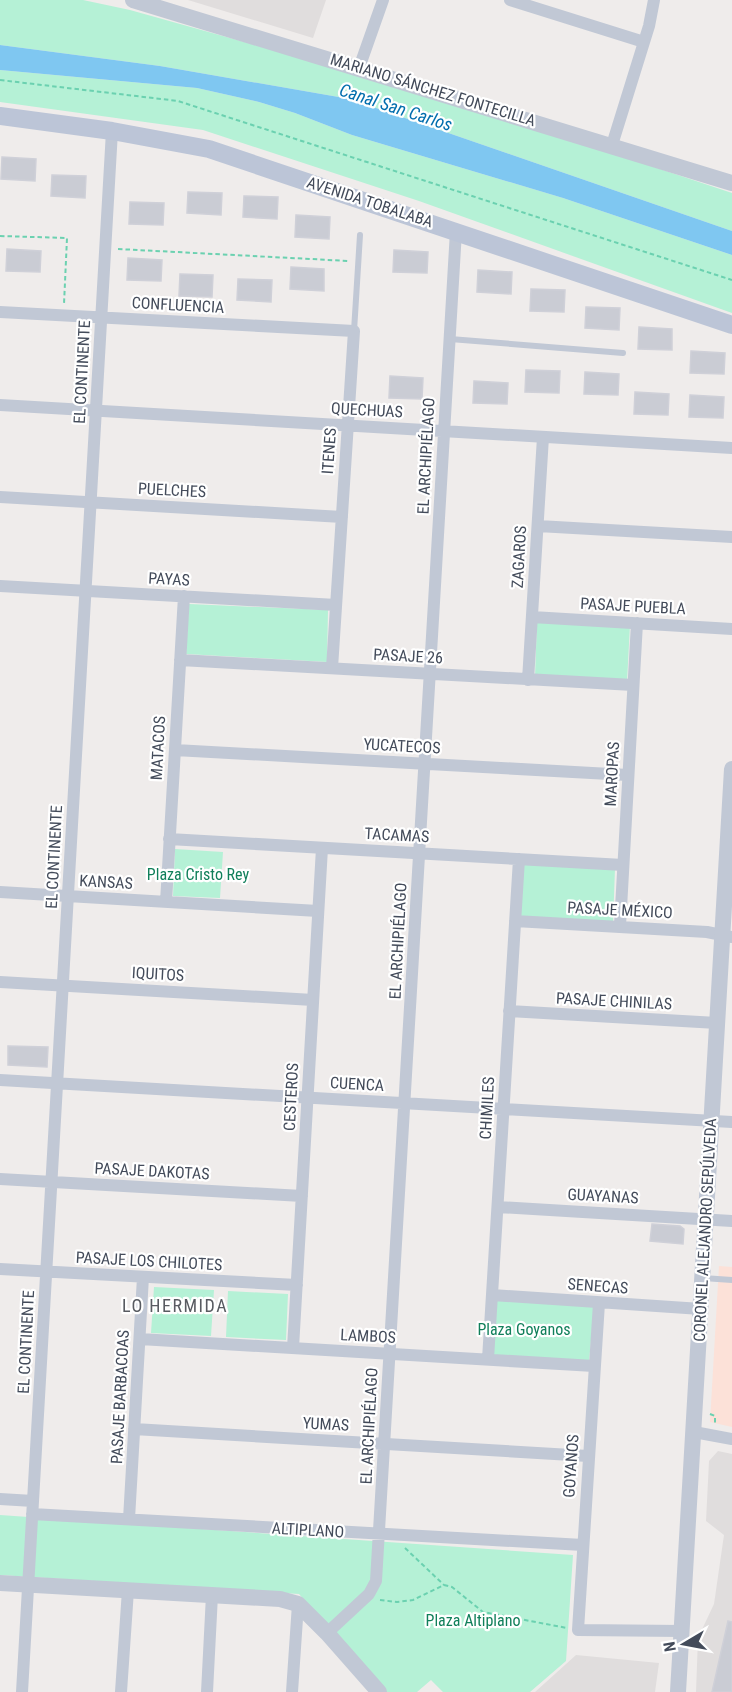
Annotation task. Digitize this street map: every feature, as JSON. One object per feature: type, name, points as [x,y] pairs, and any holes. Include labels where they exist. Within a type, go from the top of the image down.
[{"type":"main road","name":"AVENIDA TOBALABA","points":[[0,116],[112,131],[210,149],[732,325]]},
{"type":"street","name":"MARIANO SÁNCHEZ FONTECILLA","points":[[134,0],[732,183]]},
{"type":"street","points":[[359,68],[383,0]]},
{"type":"street","points":[[510,0],[644,42]]},
{"type":"street","points":[[612,145],[656,1]]},
{"type":"street","name":"EL CONTINENTE","points":[[22,1692],[112,131]]},
{"type":"street","name":"EL ARCHIPIÉLAGO","points":[[369,1594],[376,1581],[380,1534],[456,231]]},
{"type":"street","name":"CONFLUENCIA","points":[[0,312],[354,331]]},
{"type":"street","name":"ITENES","points":[[332,668],[354,331]]},
{"type":"street","name":"QUECHUAS","points":[[0,405],[732,448]]},
{"type":"street","name":"ZAGAROS","points":[[528,680],[543,437]]},
{"type":"street","name":"PUELCHES","points":[[0,497],[342,517]]},
{"type":"street","points":[[538,526],[732,537]]},
{"type":"street","name":"PAYAS","points":[[0,586],[336,605]]},
{"type":"street","name":"MATACOS","points":[[166,902],[184,596]]},
{"type":"street","name":"PASAJE PUEBLA","points":[[532,617],[732,629]]},
{"type":"street","name":"MAROPAS","points":[[620,926],[637,623]]},
{"type":"street","name":"PASAJE 26","points":[[180,660],[633,686]]},
{"type":"street","name":"YUCATECOS","points":[[175,750],[628,775]]},
{"type":"street","name":"CORONEL ALEJANDRO SEPÚLVEDA","points":[[678,1692],[717,1023],[727,936],[732,769]]},
{"type":"street","name":"TACAMAS","points":[[169,839],[623,865]]},
{"type":"street","name":"CESTEROS","points":[[293,1348],[322,848]]},
{"type":"street","name":"CHIMILES","points":[[488,1359],[519,859]]},
{"type":"street","name":"KANSAS","points":[[0,892],[318,910]]},
{"type":"street","name":"PASAJE MÉXICO","points":[[515,921],[707,932],[727,936]]},
{"type":"street","name":"IQUITOS","points":[[0,982],[313,1000]]},
{"type":"street","name":"PASAJE CHINILAS","points":[[509,1011],[717,1023]]},
{"type":"street","name":"CUENCA","points":[[0,1080],[732,1122]]},
{"type":"street","name":"PASAJE DAKOTAS","points":[[0,1179],[302,1196]]},
{"type":"street","name":"GUAYANAS","points":[[498,1207],[732,1221]]},
{"type":"street","name":"PASAJE LOS CHILOTES","points":[[0,1269],[297,1285]]},
{"type":"street","name":"PASAJE BARBACOAS","points":[[129,1519],[143,1277]]},
{"type":"street","name":"SENECAS","points":[[492,1295],[700,1310]]},
{"type":"street","name":"GOYANOS","points":[[578,1630],[598,1303]]},
{"type":"street","name":"LAMBOS","points":[[140,1339],[594,1366]]},
{"type":"street","name":"YUMAS","points":[[134,1429],[588,1456]]},
{"type":"street","points":[[694,1432],[732,1439]]},
{"type":"street","name":"ALTIPLANO","points":[[0,1499],[33,1507],[129,1519],[583,1545]]},
{"type":"street","points":[[0,1583],[280,1599],[298,1604],[379,1692]]},
{"type":"street","points":[[121,1692],[128,1590]]},
{"type":"street","points":[[327,1633],[369,1594]]},
{"type":"street","points":[[207,1692],[212,1595]]},
{"type":"street","points":[[292,1692],[298,1604]]},
{"type":"street","points":[[578,1630],[682,1631]]},
{"type":"lane","name":"ITENES","points":[[354,331],[360,236]]},
{"type":"lane","points":[[450,339],[623,353]]},
{"type":"lane","points":[[702,1278],[732,1280]]},
{"type":"path","points":[[0,80],[177,100],[732,280]]},
{"type":"path","points":[[0,236],[67,238],[63,315]]},
{"type":"path","points":[[106,249],[358,261]]},
{"type":"path","points":[[394,1534],[396,1540],[444,1586]]},
{"type":"path","points":[[369,1594],[379,1600],[397,1602],[413,1600],[444,1586],[452,1587],[483,1612],[578,1630]]},
{"type":"shaded area","points":[[188,0],[326,0],[313,38]]},
{"type":"shaded area","points":[[719,1266],[732,1267],[732,1427],[710,1422]]},
{"type":"shaded area","points":[[718,1451],[732,1454],[732,1692],[696,1692],[698,1638],[714,1604],[724,1535],[706,1521],[709,1461]]},
{"type":"shaded area","points":[[576,1655],[659,1663],[655,1692],[535,1692]]},
{"type":"green space","points":[[0,0],[83,0],[130,10],[351,72],[597,148],[732,193],[732,231],[350,99],[160,66],[0,45]]},
{"type":"green space","points":[[0,70],[197,88],[259,102],[352,135],[563,198],[732,255],[732,313],[419,201],[203,130],[0,102]]},
{"type":"green space","points":[[189,604],[328,610],[327,662],[186,654]]},
{"type":"green space","points":[[537,621],[630,625],[627,682],[535,677]]},
{"type":"green space","name":"Plaza Cristo Rey","points":[[175,849],[223,852],[220,898],[173,896]]},
{"type":"green space","points":[[522,862],[615,868],[613,924],[519,918]]},
{"type":"green space","points":[[154,1287],[214,1290],[211,1336],[151,1333]]},
{"type":"green space","points":[[228,1291],[288,1294],[286,1340],[226,1337]]},
{"type":"green space","name":"Plaza Goyanos","points":[[495,1298],[594,1307],[589,1362],[493,1356]]},
{"type":"green space","name":"Plaza Altiplano","points":[[0,1515],[573,1555],[566,1661],[530,1692],[443,1692],[431,1680],[417,1692],[386,1692],[299,1594],[0,1575]]},
{"type":"water","points":[[0,45],[160,66],[350,99],[732,231],[732,255],[563,198],[352,135],[259,102],[197,88],[0,70]]},
{"type":"building","points":[[2,157],[36,159],[35,181],[1,179]]},
{"type":"building","points":[[52,175],[86,176],[85,198],[51,196]]},
{"type":"building","points":[[188,192],[222,193],[221,215],[187,213]]},
{"type":"building","points":[[244,196],[278,197],[277,219],[243,217]]},
{"type":"building","points":[[130,202],[164,203],[163,225],[129,224]]},
{"type":"building","points":[[296,215],[330,217],[329,239],[295,237]]},
{"type":"building","points":[[7,249],[41,251],[40,272],[6,271]]},
{"type":"building","points":[[394,250],[428,252],[427,273],[393,272]]},
{"type":"building","points":[[128,258],[162,260],[161,281],[127,280]]},
{"type":"building","points":[[291,267],[324,269],[324,291],[290,289]]},
{"type":"building","points":[[478,270],[512,272],[511,294],[477,292]]},
{"type":"building","points":[[180,274],[213,275],[212,297],[179,296]]},
{"type":"building","points":[[238,279],[272,280],[271,302],[237,300]]},
{"type":"building","points":[[531,289],[565,290],[564,312],[530,311]]},
{"type":"building","points":[[586,307],[620,308],[619,330],[585,328]]},
{"type":"building","points":[[639,327],[672,329],[672,350],[638,349]]},
{"type":"building","points":[[691,351],[725,353],[724,374],[690,373]]},
{"type":"building","points":[[526,370],[560,371],[559,393],[525,392]]},
{"type":"building","points":[[585,372],[619,374],[618,395],[584,394]]},
{"type":"building","points":[[390,376],[423,378],[422,399],[389,398]]},
{"type":"building","points":[[474,381],[508,383],[507,404],[473,403]]},
{"type":"building","points":[[635,392],[669,394],[668,415],[634,414]]},
{"type":"building","points":[[690,395],[724,397],[723,418],[689,417]]},
{"type":"building","points":[[8,1046],[48,1047],[47,1067],[8,1065]]},
{"type":"building","points":[[652,1224],[680,1226],[684,1229],[683,1244],[650,1241]]},
{"type":"building","points":[[728,1621],[732,1622],[732,1692],[712,1692]]},
{"type":"district","name":"LO HERMIDA","points":[[175,1305]]},
{"type":"water label","name":"Canal San Carlos","points":[[396,107]]}]
